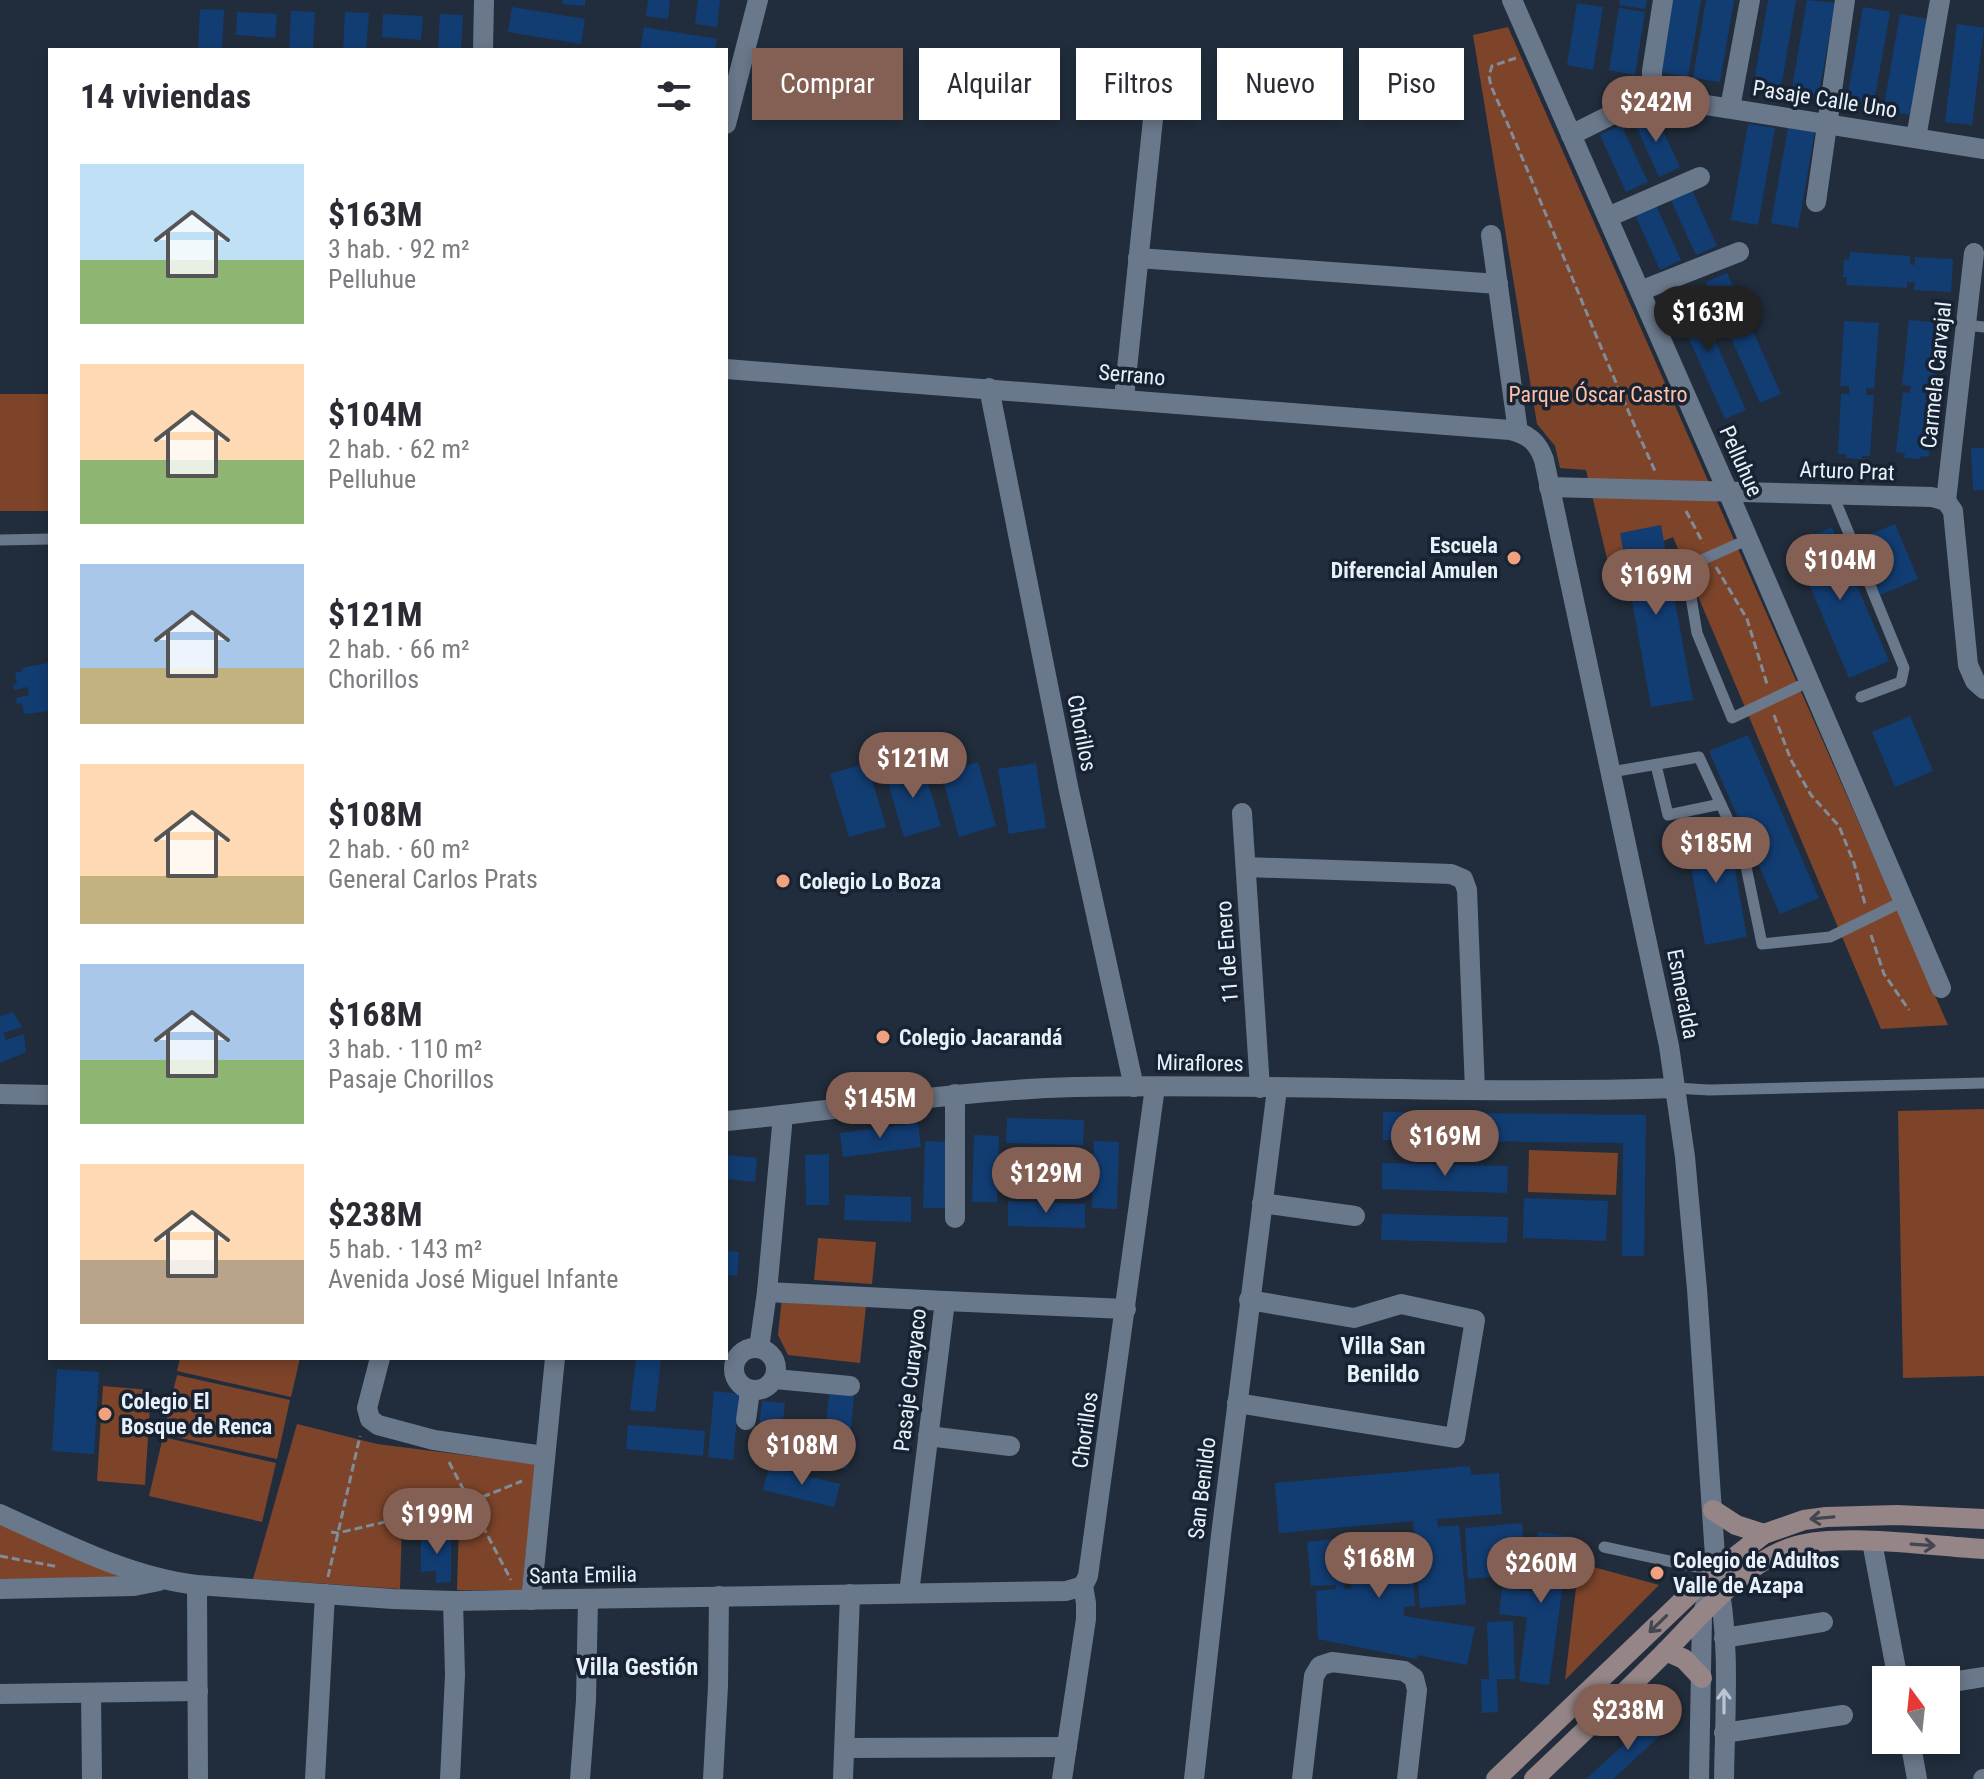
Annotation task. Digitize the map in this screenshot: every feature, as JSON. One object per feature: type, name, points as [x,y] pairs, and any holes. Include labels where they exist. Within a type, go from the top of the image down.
[{"type":"main road","points":[[1713,1510],[1736,1525],[1764,1534]]},
{"type":"main road","points":[[1496,1779],[1716,1571],[1764,1534],[1804,1520],[1826,1517],[1897,1515],[1984,1519]]},
{"type":"main road","points":[[1534,1779],[1721,1595],[1766,1559],[1782,1551],[1819,1542],[1984,1549]]},
{"type":"main road","points":[[1666,1651],[1684,1659],[1702,1678]]},
{"type":"street","points":[[483,48],[484,0]]},
{"type":"street","points":[[728,116],[758,0]]},
{"type":"street","name":"Pelluhue","points":[[1512,0],[1749,539],[1941,988]]},
{"type":"street","points":[[1571,135],[1652,98],[1652,71],[1663,0]]},
{"type":"street","points":[[1730,108],[1750,0]]},
{"type":"street","points":[[1816,202],[1845,0]]},
{"type":"street","points":[[1916,138],[1940,0]]},
{"type":"street","name":"Pasaje Calle Uno","points":[[1652,98],[1984,149]]},
{"type":"street","points":[[1124,398],[1153,120]]},
{"type":"street","points":[[1608,217],[1700,177]]},
{"type":"street","name":"Esmeralda","points":[[1491,235],[1525,436],[1541,452],[1664,1021],[1675,1088],[1685,1157],[1697,1289],[1716,1571],[1721,1595],[1724,1779]]},
{"type":"street","points":[[1640,291],[1739,252]]},
{"type":"street","name":"Carmela Carvajal","points":[[1946,501],[1975,326],[1974,253]]},
{"type":"street","points":[[1138,258],[1498,284]]},
{"type":"street","name":"Serrano","points":[[728,369],[1124,398],[1525,436]]},
{"type":"street","name":"Chorillos","points":[[989,388],[1069,791],[1134,1087]]},
{"type":"street","name":"Arturo Prat","points":[[1549,487],[1932,497],[1946,501]]},
{"type":"street","points":[[1946,501],[1953,511],[1968,665],[1975,681],[1984,689]]},
{"type":"street","name":"11 de Enero","points":[[1242,813],[1268,1088]]},
{"type":"street","points":[[1246,867],[1451,874],[1463,879],[1467,890],[1475,1090]]},
{"type":"street","name":"Miraflores","points":[[728,1121],[955,1094],[1134,1087],[1675,1088]]},
{"type":"street","name":"Chorillos","points":[[1062,1779],[1086,1619],[1083,1586],[1088,1576],[1155,1087]]},
{"type":"street","name":"San Benildo","points":[[1194,1779],[1262,1203],[1268,1088]]},
{"type":"street","points":[[0,1094],[48,1095]]},
{"type":"street","points":[[955,1094],[955,1218]]},
{"type":"street","points":[[759,1348],[783,1115]]},
{"type":"street","points":[[1262,1203],[1355,1216]]},
{"type":"street","name":"Pasaje Curayaco","points":[[767,1292],[945,1301],[909,1593]]},
{"type":"street","points":[[1237,1403],[1455,1438],[1475,1320],[1401,1304],[1354,1318],[1249,1300]]},
{"type":"street","points":[[945,1301],[1126,1309]]},
{"type":"street","points":[[749,1348],[759,1348],[771,1356],[775,1364],[775,1379],[770,1385],[750,1391],[735,1379],[734,1364],[738,1355],[749,1348]]},
{"type":"street","points":[[379,1360],[367,1408],[370,1419],[378,1425],[434,1440],[544,1456]]},
{"type":"street","points":[[532,1594],[555,1360]]},
{"type":"street","points":[[775,1379],[850,1386]]},
{"type":"street","points":[[746,1420],[750,1391]]},
{"type":"street","points":[[928,1436],[1010,1446]]},
{"type":"street","name":"Santa Emilia","points":[[0,1514],[134,1571],[165,1580],[325,1594],[453,1601],[532,1594],[588,1599],[1066,1591],[1083,1586]]},
{"type":"street","points":[[1872,1542],[1895,1666]]},
{"type":"street","name":"Esmeralda","points":[[1699,1779],[1702,1615],[1716,1571]]},
{"type":"street","points":[[0,1589],[134,1586],[165,1580]]},
{"type":"street","points":[[197,1585],[198,1779]]},
{"type":"street","points":[[315,1779],[325,1594]]},
{"type":"street","points":[[843,1779],[850,1594]]},
{"type":"street","points":[[713,1779],[719,1596]]},
{"type":"street","points":[[580,1779],[586,1700],[588,1599]]},
{"type":"street","points":[[450,1779],[455,1675],[453,1601]]},
{"type":"street","points":[[1724,1638],[1823,1622]]},
{"type":"street","points":[[1302,1779],[1314,1676],[1320,1666],[1332,1662],[1404,1671],[1414,1678],[1417,1690],[1407,1779]]},
{"type":"street","points":[[1960,1681],[1984,1677]]},
{"type":"street","points":[[0,1694],[198,1691]]},
{"type":"street","points":[[91,1693],[92,1779]]},
{"type":"street","points":[[1724,1733],[1843,1715]]},
{"type":"street","points":[[845,1748],[1067,1747]]},
{"type":"street","points":[[1913,1754],[1917,1779]]},
{"type":"lane","points":[[1833,495],[1904,668],[1901,682],[1861,697]]},
{"type":"lane","points":[[0,540],[48,539]]},
{"type":"lane","points":[[1749,539],[1686,567],[1697,633],[1732,718],[1810,681]]},
{"type":"lane","points":[[1611,772],[1699,757],[1743,852],[1762,944],[1830,937],[1904,901]]},
{"type":"lane","points":[[1656,765],[1668,815],[1721,804]]},
{"type":"lane","points":[[1675,1088],[1709,1090],[1984,1083]]},
{"type":"lane","points":[[1604,1547],[1716,1571]]},
{"type":"path","points":[[1535,51],[1492,66],[1489,76],[1491,86],[1538,191],[1614,380],[1665,491],[1686,512],[1747,619],[1779,731],[1811,795],[1839,826],[1863,892],[1874,950],[1884,974],[1909,1010]]},
{"type":"path","points":[[325,1594],[352,1464],[360,1436],[370,1419]]},
{"type":"path","points":[[434,1440],[512,1581],[532,1594]]},
{"type":"path","points":[[331,1532],[338,1533],[470,1502],[518,1480],[542,1481]]},
{"type":"path","points":[[518,1480],[539,1511]]},
{"type":"path","points":[[25,1588],[55,1538]]},
{"type":"green space","name":"Parque Óscar Castro","points":[[1508,27],[1948,1025],[1881,1029],[1673,537],[1608,563],[1586,470],[1560,468],[1555,446],[1537,424],[1473,35]]},
{"type":"green space","points":[[0,394],[48,394],[48,511],[0,511]]},
{"type":"green space","points":[[1984,1109],[1984,1376],[1903,1378],[1898,1111]]},
{"type":"green space","points":[[1529,1150],[1618,1153],[1616,1195],[1528,1192]]},
{"type":"green space","points":[[818,1238],[876,1242],[872,1284],[814,1280]]},
{"type":"green space","points":[[782,1297],[866,1306],[860,1363],[788,1355],[778,1335]]},
{"type":"green space","points":[[180,1360],[300,1360],[291,1397],[177,1371]]},
{"type":"green space","points":[[177,1375],[290,1400],[277,1459],[163,1434]]},
{"type":"green space","points":[[103,1386],[151,1390],[145,1485],[97,1481]]},
{"type":"green space","points":[[297,1424],[377,1444],[535,1464],[522,1590],[457,1590],[459,1523],[402,1523],[400,1589],[253,1579]]},
{"type":"green space","points":[[163,1437],[276,1463],[262,1522],[149,1496]]},
{"type":"green space","points":[[0,1524],[135,1583],[0,1587]]},
{"type":"green space","points":[[1579,1563],[1659,1585],[1565,1680]]},
{"type":"building","points":[[563,0],[585,0],[585,6],[563,4]]},
{"type":"building","points":[[648,0],[670,0],[668,19],[646,16]]},
{"type":"building","points":[[698,0],[720,0],[717,27],[695,24]]},
{"type":"building","points":[[1620,0],[1647,0],[1645,9],[1619,5]]},
{"type":"building","points":[[1673,0],[1701,0],[1688,77],[1660,72]]},
{"type":"building","points":[[1706,0],[1734,0],[1720,82],[1693,78]]},
{"type":"building","points":[[1768,0],[1796,0],[1780,93],[1753,88]]},
{"type":"building","points":[[1807,0],[1835,3],[1818,99],[1791,95]]},
{"type":"building","points":[[1577,3],[1603,7],[1593,70],[1567,65]]},
{"type":"building","points":[[512,7],[585,19],[581,44],[508,32]]},
{"type":"building","points":[[1863,7],[1890,12],[1873,108],[1846,104]]},
{"type":"building","points":[[1619,8],[1645,12],[1635,75],[1609,70]]},
{"type":"building","points":[[200,9],[224,10],[222,48],[198,48]]},
{"type":"building","points":[[291,11],[315,12],[313,48],[289,48]]},
{"type":"building","points":[[237,12],[277,14],[275,38],[236,35]]},
{"type":"building","points":[[345,12],[369,13],[366,48],[343,48]]},
{"type":"building","points":[[383,14],[423,16],[421,40],[382,37]]},
{"type":"building","points":[[440,14],[463,15],[461,48],[438,48]]},
{"type":"building","points":[[1900,14],[1927,19],[1910,115],[1883,111]]},
{"type":"building","points":[[1957,24],[1984,28],[1972,125],[1945,122]]},
{"type":"building","points":[[644,27],[717,39],[715,48],[640,48]]},
{"type":"building","points":[[1653,110],[1680,167],[1659,177],[1633,119]]},
{"type":"building","points":[[1748,124],[1775,128],[1758,225],[1731,220]]},
{"type":"building","points":[[1621,125],[1648,182],[1626,192],[1600,135]]},
{"type":"building","points":[[1788,127],[1815,131],[1798,228],[1771,223]]},
{"type":"building","points":[[1691,188],[1717,246],[1696,255],[1670,198]]},
{"type":"building","points":[[1655,203],[1681,260],[1660,270],[1634,212]]},
{"type":"building","points":[[1850,252],[1910,256],[1910,264],[1915,265],[1915,257],[1953,259],[1951,292],[1914,290],[1915,282],[1907,282],[1907,288],[1846,285],[1844,259],[1849,260]]},
{"type":"building","points":[[1727,273],[1781,394],[1760,403],[1706,282]]},
{"type":"building","points":[[1692,289],[1746,410],[1725,419],[1671,298]]},
{"type":"building","points":[[1909,320],[1943,323],[1936,389],[1928,388],[1927,394],[1935,395],[1929,457],[1921,456],[1920,459],[1904,458],[1905,453],[1896,452],[1903,392],[1910,393],[1911,386],[1902,385]]},
{"type":"building","points":[[1844,321],[1879,323],[1874,389],[1866,388],[1866,395],[1874,395],[1870,456],[1862,456],[1862,459],[1838,454],[1841,394],[1849,394],[1849,386],[1840,386]]},
{"type":"building","points":[[1971,448],[1984,448],[1984,490],[1973,490]]},
{"type":"building","points":[[1895,524],[1918,579],[1880,595],[1856,540]]},
{"type":"building","points":[[1661,525],[1693,700],[1651,707],[1620,533]]},
{"type":"building","points":[[1832,527],[1889,661],[1849,678],[1792,544]]},
{"type":"building","points":[[48,664],[48,711],[24,714],[22,703],[17,704],[16,698],[29,695],[28,687],[14,690],[13,685],[17,684],[15,673],[23,671],[22,668]]},
{"type":"building","points":[[1910,716],[1933,771],[1895,787],[1872,732]]},
{"type":"building","points":[[1748,735],[1819,898],[1780,914],[1709,751]]},
{"type":"building","points":[[978,762],[996,826],[959,837],[941,773]]},
{"type":"building","points":[[867,763],[886,827],[849,837],[830,774]]},
{"type":"building","points":[[922,763],[941,826],[904,837],[885,773]]},
{"type":"building","points":[[1036,763],[1046,828],[1009,834],[998,769]]},
{"type":"building","points":[[1727,825],[1747,937],[1705,945],[1685,833]]},
{"type":"building","points":[[13,1012],[22,1027],[3,1033],[6,1040],[24,1034],[26,1052],[0,1063],[0,1016]]},
{"type":"building","points":[[1383,1112],[1646,1115],[1644,1256],[1622,1256],[1623,1143],[1383,1140]]},
{"type":"building","points":[[1007,1118],[1084,1120],[1083,1145],[1006,1143]]},
{"type":"building","points":[[918,1123],[921,1147],[843,1157],[840,1133]]},
{"type":"building","points":[[974,1135],[999,1136],[997,1202],[972,1202]]},
{"type":"building","points":[[925,1141],[950,1142],[948,1208],[923,1208]]},
{"type":"building","points":[[1094,1141],[1119,1142],[1117,1209],[1092,1208]]},
{"type":"building","points":[[829,1154],[829,1205],[806,1205],[805,1155]]},
{"type":"building","points":[[728,1155],[757,1158],[755,1182],[728,1179]]},
{"type":"building","points":[[1382,1163],[1508,1166],[1507,1193],[1382,1189]]},
{"type":"building","points":[[845,1195],[911,1197],[911,1222],[844,1220]]},
{"type":"building","points":[[1524,1198],[1608,1201],[1606,1241],[1523,1238]]},
{"type":"building","points":[[1008,1201],[1085,1204],[1085,1228],[1008,1226]]},
{"type":"building","points":[[1382,1214],[1508,1217],[1507,1243],[1381,1240]]},
{"type":"building","points":[[728,1251],[739,1252],[737,1276],[728,1275]]},
{"type":"building","points":[[636,1360],[661,1360],[655,1412],[630,1410]]},
{"type":"building","points":[[57,1369],[99,1372],[94,1454],[52,1451]]},
{"type":"building","points":[[714,1391],[739,1394],[733,1460],[708,1457]]},
{"type":"building","points":[[829,1394],[854,1396],[847,1469],[822,1467]]},
{"type":"building","points":[[762,1401],[785,1403],[778,1462],[755,1460]]},
{"type":"building","points":[[628,1425],[705,1431],[703,1456],[626,1449]]},
{"type":"building","points":[[1470,1466],[1471,1475],[1499,1473],[1502,1514],[1437,1519],[1438,1527],[1459,1525],[1466,1604],[1420,1608],[1413,1521],[1279,1533],[1275,1483]]},
{"type":"building","points":[[769,1467],[840,1484],[834,1507],[763,1490]]},
{"type":"building","points":[[1522,1523],[1526,1574],[1468,1579],[1465,1528]]},
{"type":"building","points":[[1538,1532],[1575,1537],[1568,1584],[1563,1583],[1549,1685],[1519,1681],[1527,1617],[1499,1614],[1502,1588],[1538,1592],[1539,1579],[1531,1578]]},
{"type":"building","points":[[1410,1533],[1415,1606],[1404,1607],[1404,1616],[1475,1627],[1467,1665],[1417,1655],[1417,1659],[1318,1639],[1316,1591],[1336,1589],[1336,1585],[1311,1586],[1307,1542],[1343,1538],[1348,1584],[1343,1584],[1345,1589],[1351,1588],[1347,1537]]},
{"type":"building","points":[[421,1534],[451,1534],[451,1582],[436,1583],[436,1571],[421,1572]]},
{"type":"building","points":[[1513,1621],[1515,1679],[1497,1679],[1498,1712],[1482,1713],[1481,1679],[1489,1679],[1487,1622]]},
{"type":"building","points":[[1652,1719],[1664,1732],[1613,1779],[1586,1779]]},
{"type":"place","name":"Escuela Diferencial Amulen","points":[[1514,558]]},
{"type":"place","name":"Colegio Lo Boza","points":[[783,881]]},
{"type":"place","name":"Colegio Jacarandá","points":[[883,1037]]},
{"type":"place","name":"Colegio El Bosque de Renca","points":[[105,1414]]},
{"type":"place","name":"Colegio de Adultos Valle de Azapa","points":[[1657,1573]]},
{"type":"district","name":"Villa San Benildo","points":[[1383,1360]]},
{"type":"district","name":"Villa Gestión","points":[[637,1667]]}]
